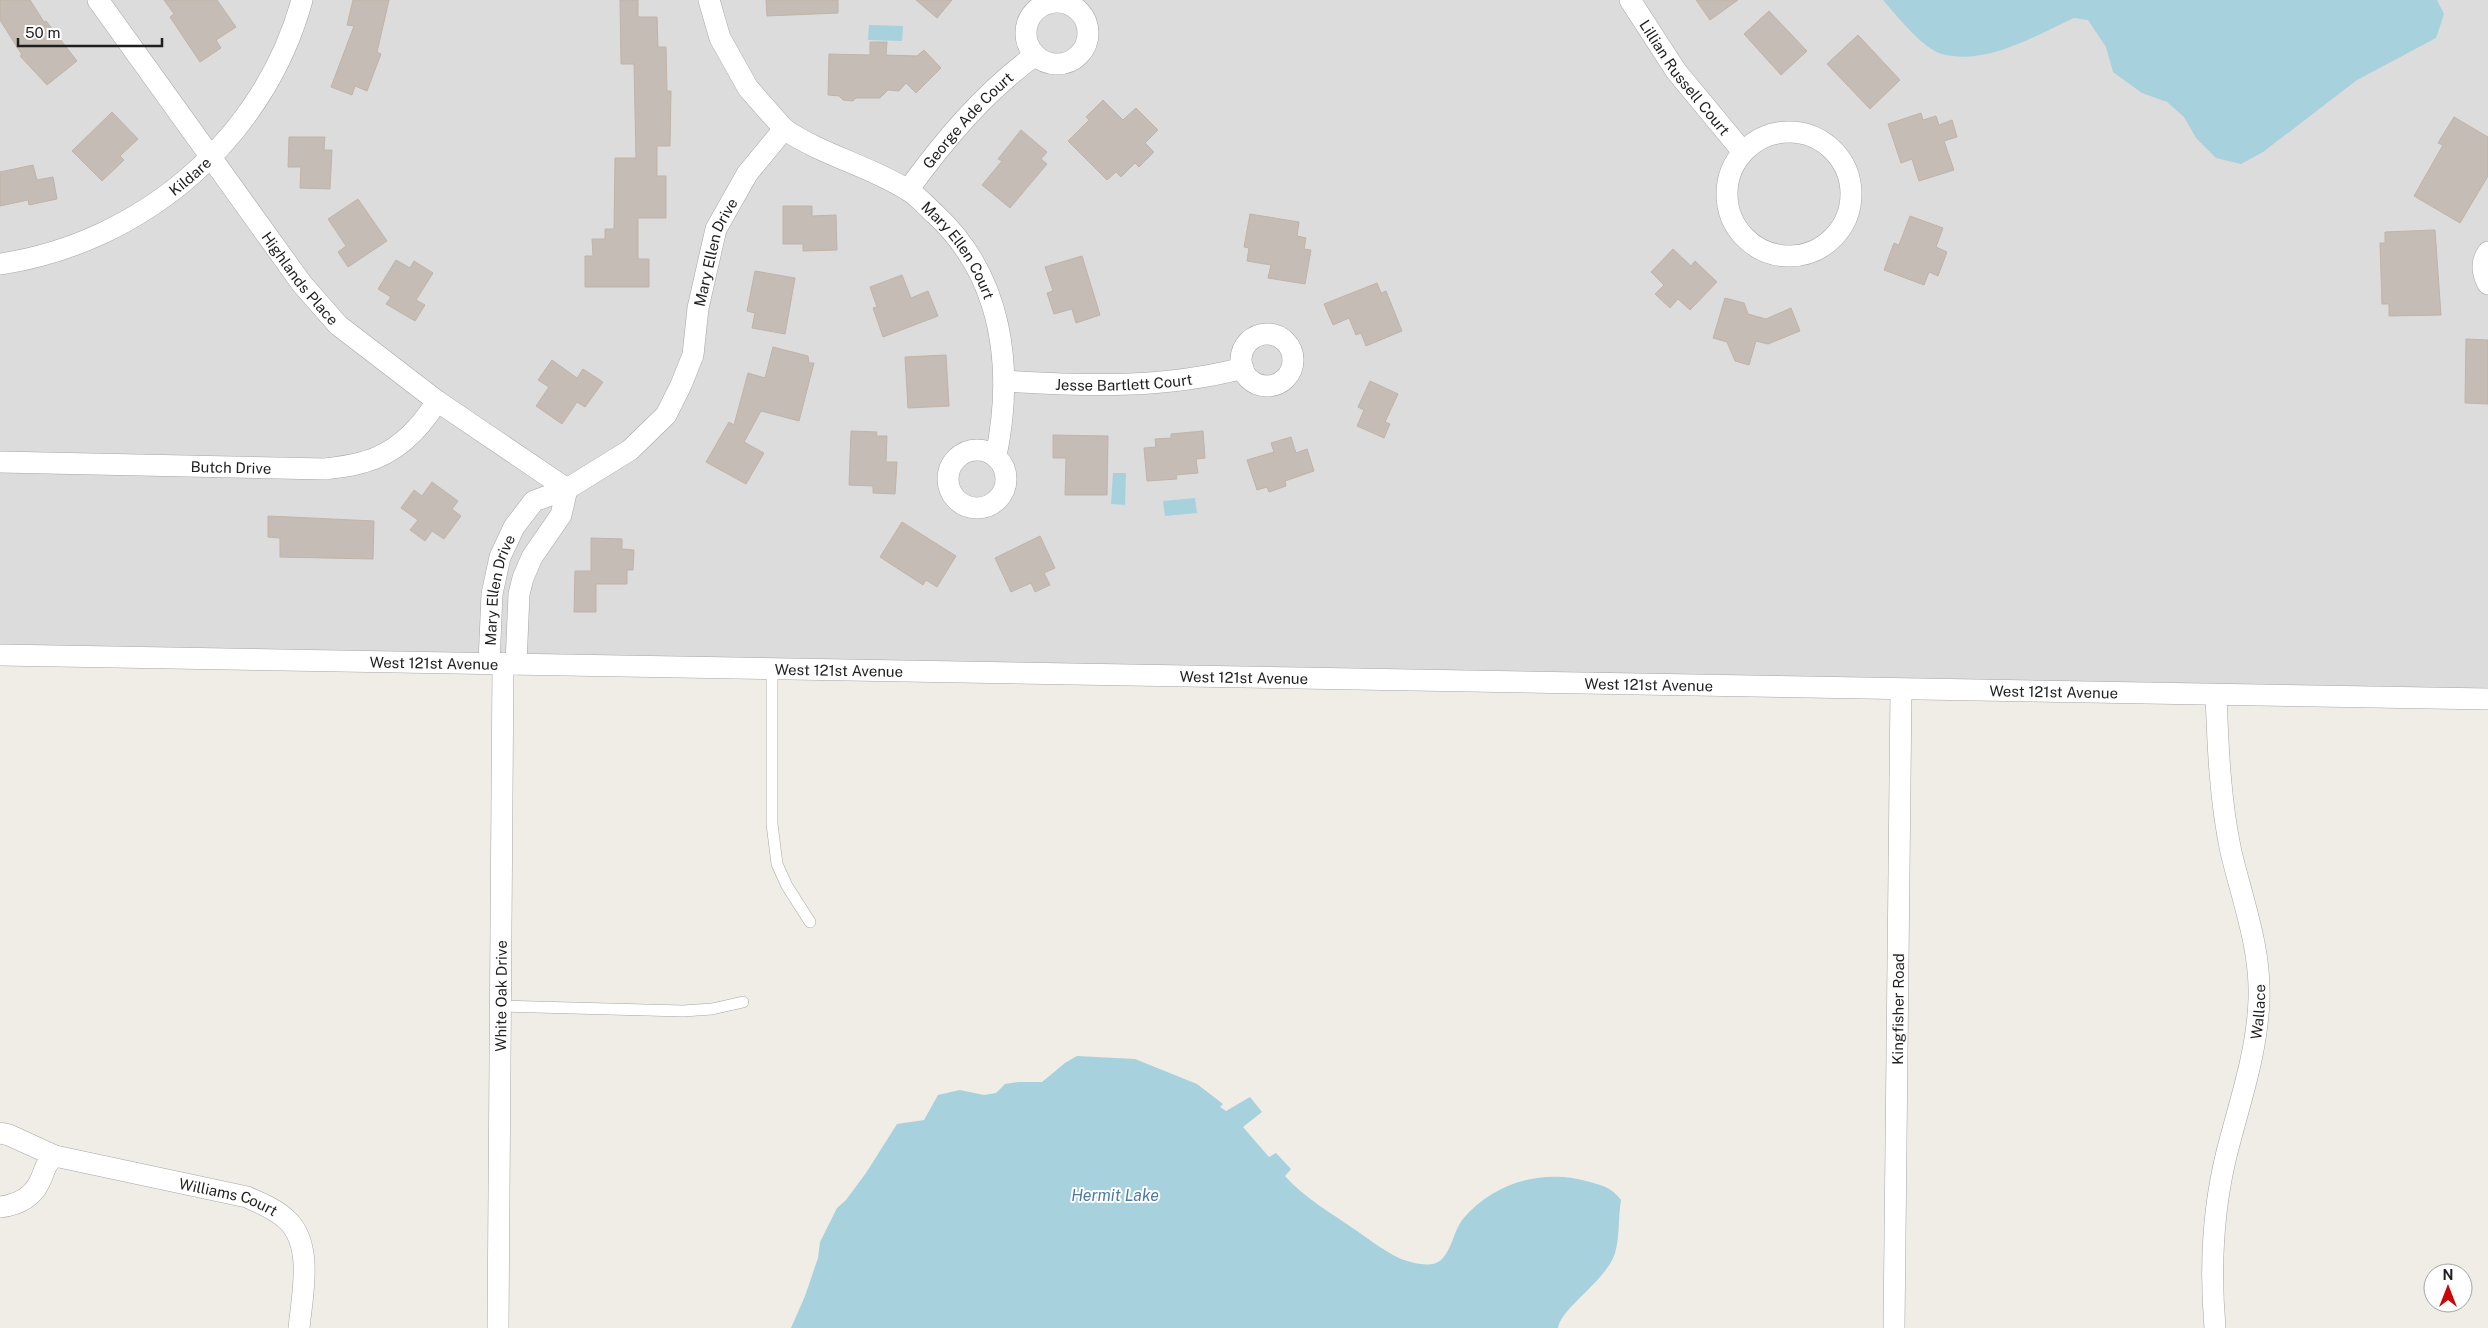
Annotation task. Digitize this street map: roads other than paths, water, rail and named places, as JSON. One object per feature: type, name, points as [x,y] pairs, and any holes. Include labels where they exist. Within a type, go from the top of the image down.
[{"type":"street","name":"Highlands Place","points":[[98,0],[302,284],[338,325],[437,401],[567,489]]},
{"type":"street","name":"Kildare","points":[[0,264],[24,260],[81,243],[118,225],[157,203],[212,158],[242,119],[283,55],[302,0]]},
{"type":"street","points":[[709,0],[720,38],[748,88],[784,129]]},
{"type":"street","name":"Lillian Russell Court","points":[[1630,0],[1676,71],[1744,152]]},
{"type":"street","name":"George Ade Court","points":[[908,190],[944,141],[1004,79],[1034,56]]},
{"type":"street","name":"Mary Ellen Court","points":[[784,129],[815,148],[908,190],[946,224],[969,254],[985,284],[994,308],[999,332],[1004,381],[996,456]]},
{"type":"street","name":"Mary Ellen Drive","points":[[503,663],[492,594],[504,550],[514,527],[534,501],[567,489],[630,450],[666,415],[681,386],[693,355],[698,308],[716,229],[747,174],[784,129]]},
{"type":"street","points":[[1780,133],[1801,133],[1820,140],[1831,149],[1847,171],[1852,192],[1849,212],[1840,231],[1826,246],[1807,254],[1786,257],[1767,253],[1749,242],[1736,227],[1728,208],[1727,188],[1732,168],[1744,152],[1760,139],[1780,133]]},
{"type":"street","points":[[2488,252],[2483,264],[2483,274],[2488,284]]},
{"type":"street","name":"Jesse Bartlett Court","points":[[1004,381],[1066,385],[1134,385],[1176,381],[1243,368]]},
{"type":"street","name":"Butch Drive","points":[[0,462],[325,468],[364,462],[391,450],[422,425],[437,401]]},
{"type":"street","name":"Mary Ellen Drive","points":[[503,663],[523,578],[532,557],[561,515],[567,489]]},
{"type":"street","name":"West 121st Avenue","points":[[0,655],[2488,699]]},
{"type":"street","name":"White Oak Drive","points":[[498,1328],[503,663]]},
{"type":"street","name":"Kingfisher Road","points":[[1894,1328],[1901,690]]},
{"type":"street","name":"Wallace","points":[[2215,1328],[2212,1270],[2219,1192],[2227,1152],[2253,1057],[2259,998],[2258,970],[2253,937],[2232,853],[2221,798],[2216,695]]},
{"type":"street","name":"Williams Court","points":[[0,1133],[23,1140],[55,1156],[247,1197],[288,1220],[301,1245],[304,1265],[299,1328]]},
{"type":"street","points":[[0,1208],[17,1205],[30,1195],[39,1183],[45,1164],[55,1156]]},
{"type":"lane","points":[[772,668],[772,824],[778,864],[787,886],[810,922]]},
{"type":"lane","points":[[501,1006],[683,1011],[712,1009],[743,1002]]},
{"type":"water","points":[[1883,0],[2437,0],[2444,14],[2436,38],[2357,80],[2263,152],[2241,164],[2216,158],[2196,138],[2184,117],[2167,102],[2142,93],[2113,72],[2106,47],[2088,20],[2074,18],[2027,40],[1993,53],[1959,57],[1942,54],[1927,46],[1910,31]]},
{"type":"water","points":[[869,25],[903,26],[902,41],[868,40]]},
{"type":"water","points":[[1113,473],[1126,473],[1125,505],[1111,504]]},
{"type":"water","points":[[1195,498],[1197,513],[1165,516],[1163,501]]},
{"type":"water","name":"Hermit Lake","points":[[1077,1056],[1135,1059],[1197,1084],[1223,1104],[1220,1107],[1226,1111],[1250,1097],[1262,1112],[1243,1127],[1269,1157],[1276,1153],[1291,1169],[1285,1176],[1319,1205],[1383,1249],[1403,1260],[1422,1264],[1436,1263],[1445,1255],[1463,1219],[1475,1206],[1505,1187],[1521,1181],[1555,1177],[1573,1178],[1590,1182],[1611,1190],[1618,1196],[1621,1200],[1618,1240],[1615,1253],[1603,1273],[1567,1312],[1558,1328],[791,1328],[805,1296],[818,1258],[820,1242],[837,1208],[846,1200],[866,1173],[897,1124],[924,1120],[938,1095],[960,1090],[984,1095],[996,1093],[1005,1084],[1042,1082],[1065,1063]]}]
